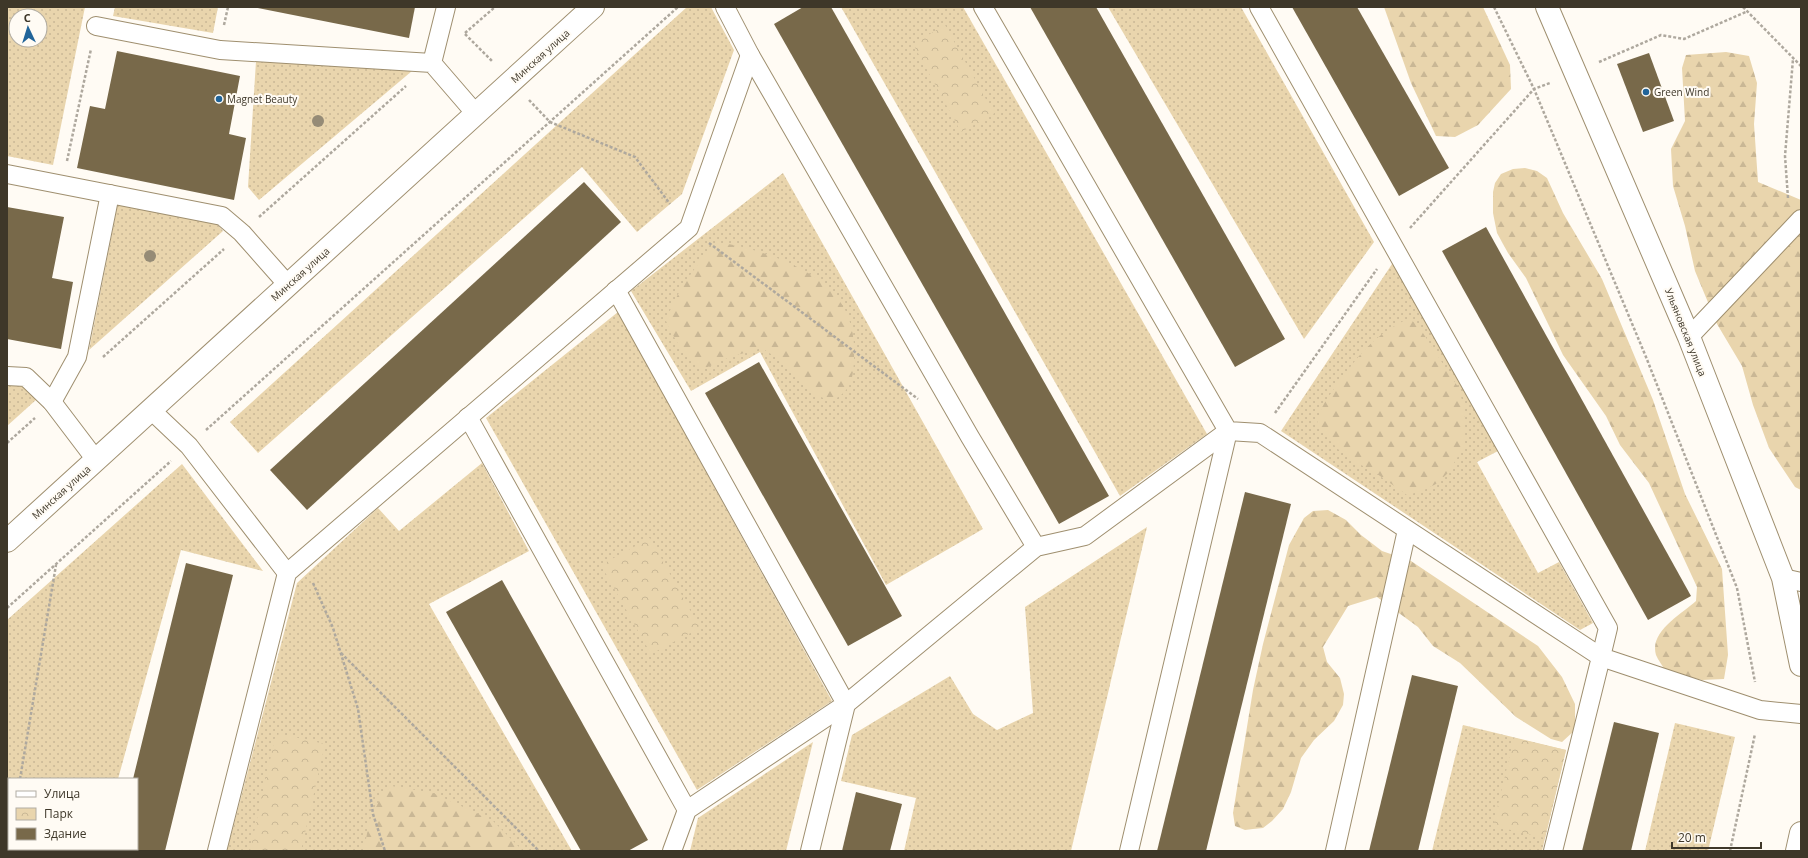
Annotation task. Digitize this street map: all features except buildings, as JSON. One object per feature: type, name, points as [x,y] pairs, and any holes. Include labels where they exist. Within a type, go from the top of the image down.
[{"type":"main road","name":"Минская улица","points":[[7,541],[593,7]]},
{"type":"main road","name":"Ульяновская улица","points":[[1547,7],[1792,580],[1801,666]]},
{"type":"main road","points":[[1796,851],[1801,833]]},
{"type":"lane","points":[[432,63],[446,7]]},
{"type":"lane","points":[[725,7],[750,55],[970,437],[1036,547]]},
{"type":"lane","points":[[983,7],[1228,431],[1129,851]]},
{"type":"lane","points":[[1259,7],[1608,628],[1553,851]]},
{"type":"lane","points":[[96,26],[220,50],[432,63],[476,114]]},
{"type":"lane","points":[[217,851],[287,573],[688,228],[750,55]]},
{"type":"lane","points":[[7,174],[222,216],[242,233],[288,285]]},
{"type":"lane","points":[[52,402],[77,357],[110,194]]},
{"type":"lane","points":[[1689,337],[1796,225]]},
{"type":"lane","points":[[616,290],[846,704],[810,851]]},
{"type":"lane","points":[[7,376],[26,377],[52,402],[96,460]]},
{"type":"lane","points":[[151,410],[189,446],[287,573]]},
{"type":"lane","points":[[468,417],[687,810]]},
{"type":"lane","points":[[672,851],[687,810],[846,704],[1036,547],[1085,536],[1228,431],[1260,433],[1601,657],[1760,710],[1801,714]]},
{"type":"lane","points":[[1335,851],[1408,530]]},
{"type":"path","points":[[7,608],[678,7]]},
{"type":"path","points":[[1494,7],[1537,96],[1646,357],[1737,588],[1760,710],[1730,851]]},
{"type":"path","points":[[1743,7],[1801,66]]},
{"type":"path","points":[[1575,73],[1661,35],[1684,40],[1748,11]]},
{"type":"path","points":[[62,185],[96,26]]},
{"type":"path","points":[[465,34],[550,122],[635,157],[688,228],[919,399]]},
{"type":"path","points":[[1793,59],[1785,156],[1796,225]]},
{"type":"path","points":[[302,560],[333,628],[358,709],[372,814],[385,851]]},
{"type":"path","points":[[20,778],[56,564]]},
{"type":"path","points":[[341,652],[539,851]]},
{"type":"green space","points":[[7,7],[85,7],[53,165],[7,156]]},
{"type":"green space","points":[[115,7],[218,7],[213,33],[113,16]]},
{"type":"green space","points":[[687,7],[711,7],[734,50],[682,194],[637,232],[582,167],[258,453],[230,422]]},
{"type":"green space","points":[[841,7],[963,7],[1207,434],[1120,496]]},
{"type":"green space","points":[[1108,7],[1241,7],[1374,242],[1304,339]]},
{"type":"green space","points":[[1384,7],[1483,7],[1510,65],[1511,89],[1478,125],[1455,137],[1436,136],[1411,83]]},
{"type":"green space","points":[[945,25],[994,114],[961,132],[913,44]]},
{"type":"green space","points":[[1726,52],[1749,56],[1757,83],[1754,124],[1758,182],[1801,200],[1801,490],[1795,487],[1769,448],[1753,405],[1742,366],[1717,324],[1695,271],[1685,226],[1673,186],[1671,149],[1685,121],[1682,68],[1686,55]]},
{"type":"green space","points":[[256,61],[412,71],[259,200],[248,187]]},
{"type":"green space","points":[[1525,168],[1537,171],[1547,178],[1563,213],[1602,279],[1653,400],[1685,494],[1722,569],[1728,655],[1724,679],[1702,680],[1665,671],[1656,655],[1655,646],[1657,638],[1675,617],[1696,601],[1697,587],[1649,483],[1620,445],[1606,416],[1563,355],[1526,278],[1508,253],[1497,233],[1493,213],[1493,192],[1495,183],[1501,174],[1513,169]]},
{"type":"green space","points":[[783,173],[983,529],[886,585],[760,352],[691,391],[631,291]]},
{"type":"green space","points":[[118,203],[216,223],[223,231],[89,350]]},
{"type":"green space","points":[[719,243],[734,245],[756,251],[794,265],[823,283],[835,294],[844,307],[850,322],[854,339],[852,378],[844,393],[832,401],[819,396],[808,388],[785,364],[762,348],[730,357],[701,370],[685,353],[666,321],[681,289],[688,278],[703,258]]},
{"type":"green space","points":[[1394,261],[1498,451],[1477,462],[1538,573],[1559,562],[1593,623],[1580,630],[1281,431]]},
{"type":"green space","points":[[618,312],[832,701],[697,790],[486,418]]},
{"type":"green space","points":[[1410,318],[1421,330],[1458,387],[1465,410],[1463,448],[1448,473],[1436,484],[1422,491],[1407,495],[1373,471],[1355,462],[1339,450],[1317,427],[1317,421],[1326,400],[1344,375],[1368,347],[1386,331]]},
{"type":"green space","points":[[7,384],[23,384],[37,399],[7,426]]},
{"type":"green space","points":[[482,463],[529,551],[429,604],[572,851],[227,851],[297,583],[378,508],[399,531]]},
{"type":"green space","points":[[182,464],[263,571],[181,550],[118,778],[8,778],[8,850],[97,851],[7,851],[7,620]]},
{"type":"green space","points":[[1328,510],[1346,520],[1361,535],[1382,551],[1411,561],[1538,646],[1562,677],[1575,704],[1575,730],[1562,742],[1551,739],[1516,717],[1460,663],[1433,646],[1418,627],[1377,597],[1348,606],[1323,647],[1327,662],[1340,678],[1344,694],[1343,705],[1334,721],[1314,740],[1301,758],[1291,792],[1283,809],[1263,828],[1245,830],[1235,826],[1233,813],[1253,690],[1263,644],[1289,545],[1304,518],[1313,511]]},
{"type":"green space","points":[[1147,527],[1071,851],[904,851],[916,798],[841,781],[852,735],[950,676],[973,714],[997,730],[1033,713],[1025,607]]},
{"type":"green space","points":[[650,538],[700,628],[651,654],[601,565]]},
{"type":"green space","points":[[1675,723],[1735,737],[1708,851],[1645,851]]},
{"type":"green space","points":[[1463,725],[1566,750],[1542,851],[1432,851]]},
{"type":"green space","points":[[276,733],[325,744],[301,851],[250,851]]},
{"type":"green space","points":[[1514,738],[1566,750],[1545,838],[1493,826]]},
{"type":"green space","points":[[813,742],[786,851],[690,851],[698,818]]},
{"type":"green space","points":[[391,786],[433,793],[493,821],[523,851],[364,851],[369,822],[381,797]]},
{"type":"place","name":"Green Wind","points":[[1646,92]]},
{"type":"place","name":"Magnet Beauty","points":[[219,99]]}]
